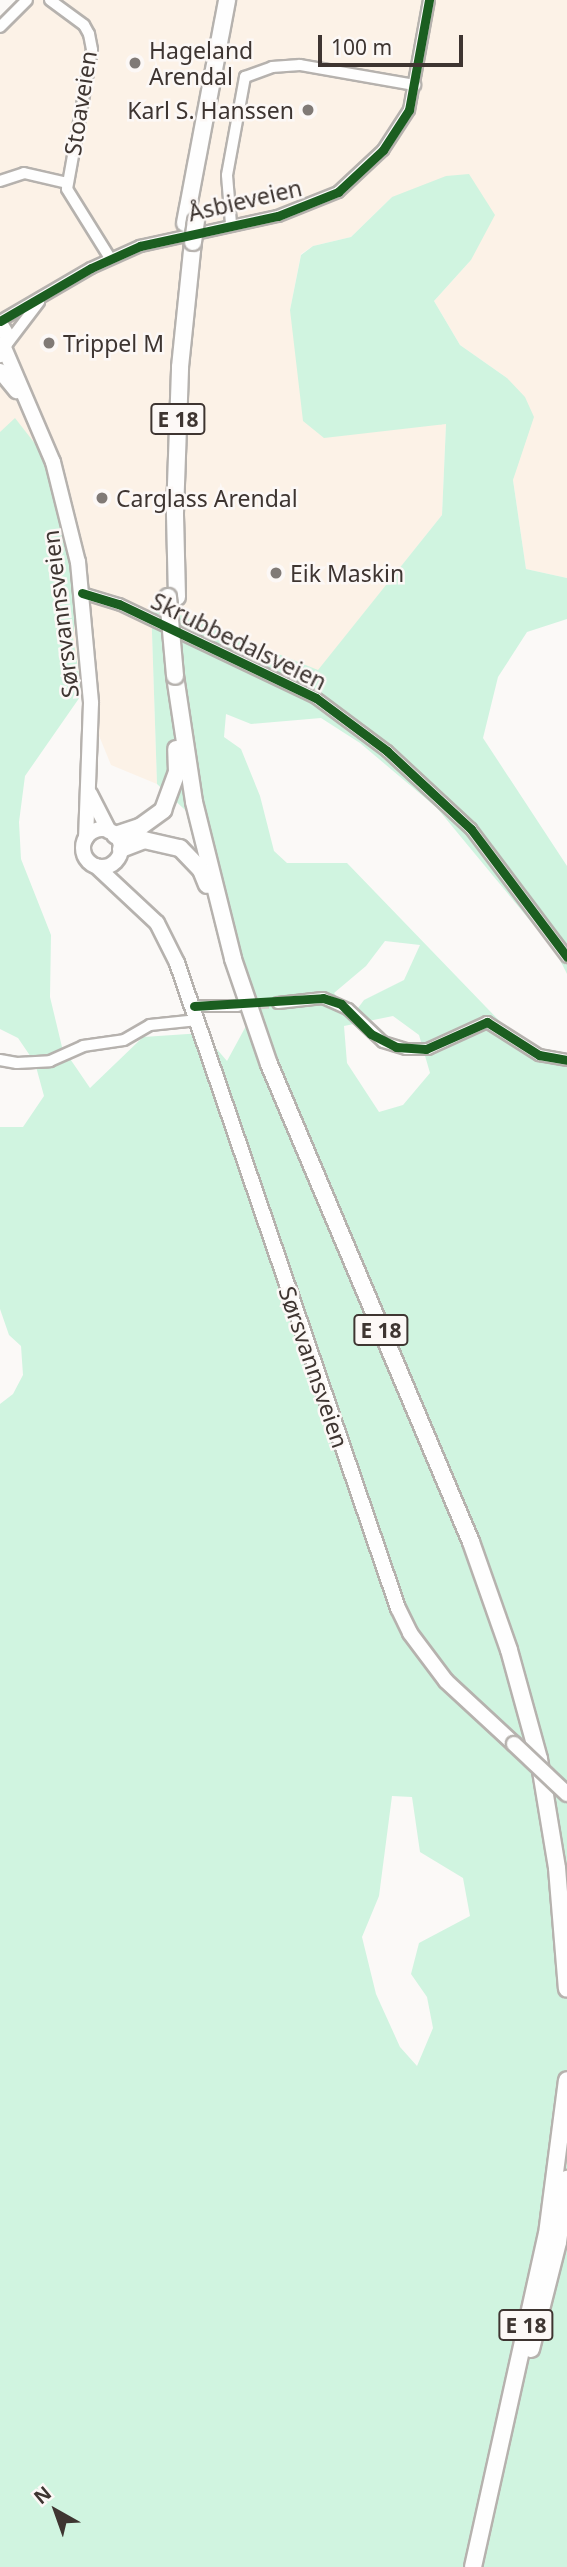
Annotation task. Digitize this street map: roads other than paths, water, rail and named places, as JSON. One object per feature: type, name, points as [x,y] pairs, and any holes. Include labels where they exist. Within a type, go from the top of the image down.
[{"type":"highway","name":"E 18","points":[[227,0],[171,360],[165,507],[179,676],[194,802],[233,959]]},
{"type":"highway","name":"E 18","points":[[191,222],[237,0]]},
{"type":"highway","name":"E 18","points":[[116,842],[151,821],[167,802],[177,772],[179,676]]},
{"type":"highway","name":"E 18","points":[[179,676],[206,807],[251,983],[280,1066],[482,1545],[519,1653],[548,1768],[567,1880]]},
{"type":"highway","name":"E 18","points":[[116,842],[165,841],[191,856],[201,870],[269,1063],[471,1542],[509,1650],[539,1759],[556,1867],[567,1989]]},
{"type":"highway","name":"E 18","points":[[473,2567],[547,2234],[567,2080]]},
{"type":"highway","name":"E 18","points":[[558,2242],[567,2179]]},
{"type":"highway","name":"E 18","points":[[483,2567],[503,2465],[567,2209]]},
{"type":"main road","name":"Sørsvannsveien","points":[[0,322],[4,349],[58,480],[82,593],[91,703],[86,838]]},
{"type":"main road","name":"Sørsvannsveien","points":[[0,371],[24,400]]},
{"type":"main road","name":"Sørsvannsveien","points":[[88,790],[116,842],[131,896]]},
{"type":"main road","points":[[96,830],[116,842],[107,867],[96,866],[84,855],[86,838],[96,830]]},
{"type":"main road","name":"Sørsvannsveien","points":[[96,866],[131,896],[163,932],[194,1006],[386,1582],[425,1655],[567,1794]]},
{"type":"street","points":[[0,27],[27,0]]},
{"type":"street","name":"Stoaveien","points":[[50,0],[84,25],[92,50],[66,183],[71,200],[110,258]]},
{"type":"street","name":"Åsbieveien","points":[[0,322],[110,258],[169,237],[293,212],[346,186],[397,132],[415,85],[429,0]]},
{"type":"street","points":[[232,224],[227,175],[245,77],[272,67],[300,65],[415,85]]},
{"type":"street","name":"Stoaveien","points":[[0,181],[24,173],[66,183]]},
{"type":"street","name":"Åsbieveien","points":[[4,349],[18,324],[48,293]]},
{"type":"street","name":"Skrubbedalsveien","points":[[82,593],[119,604],[316,698],[387,751],[471,830],[567,957]]},
{"type":"street","points":[[278,1003],[323,998],[348,1009],[383,1042],[406,1049],[428,1049],[487,1022],[539,1055],[567,1060]]},
{"type":"street","points":[[194,1006],[238,1006]]},
{"type":"street","points":[[0,1060],[17,1063],[50,1060],[83,1046],[124,1040],[150,1025],[198,1020]]},
{"type":"tunnel","points":[[244,1005],[278,1003]]},
{"type":"place","name":"Hageland Arendal","points":[[135,63]]},
{"type":"place","name":"Karl S. Hanssen","points":[[308,110]]},
{"type":"place","name":"Trippel M","points":[[49,343]]},
{"type":"place","name":"Carglass Arendal","points":[[102,498]]},
{"type":"place","name":"Eik Maskin","points":[[276,573]]}]
